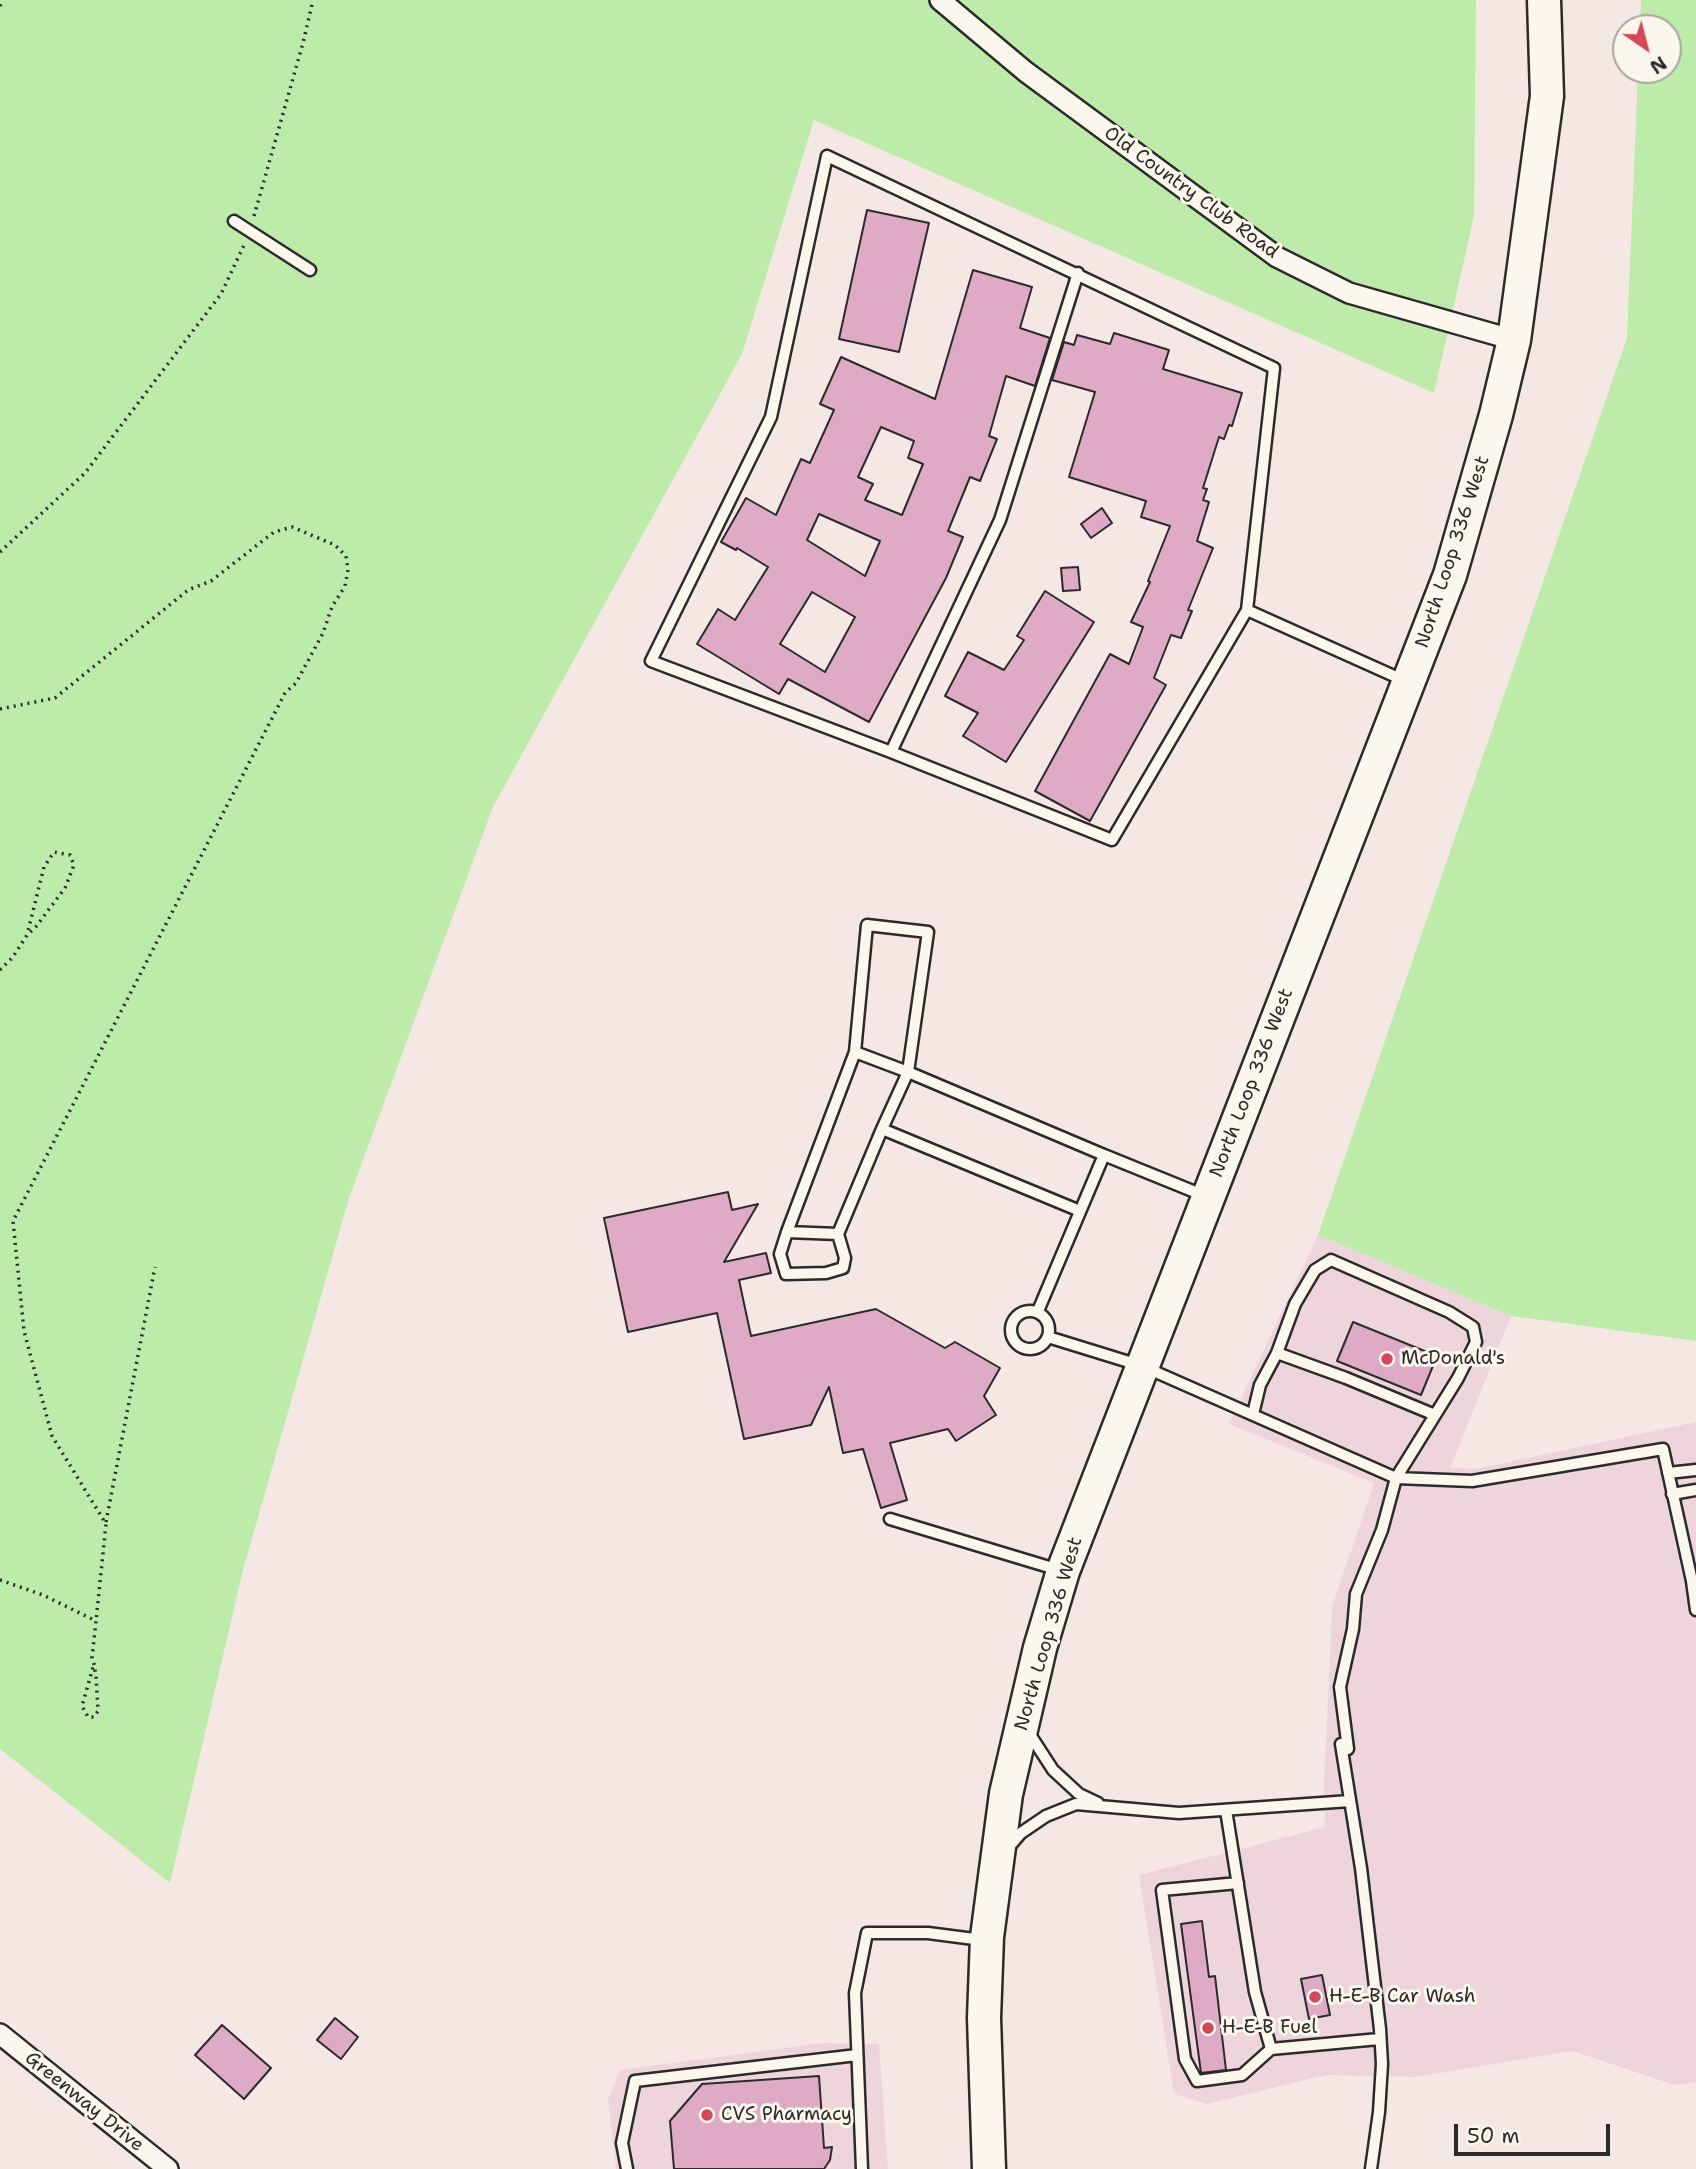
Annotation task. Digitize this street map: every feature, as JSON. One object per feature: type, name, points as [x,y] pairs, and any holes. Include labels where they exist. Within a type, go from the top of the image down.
[{"type":"main road","name":"North Loop 336 West","points":[[989,2169],[984,2018],[987,1941],[1006,1794],[1024,1713],[1063,1571],[1450,575],[1496,415],[1514,340],[1547,96],[1544,0]]},
{"type":"street","name":"Old Country Club Road","points":[[940,0],[1026,72],[1277,257],[1349,293],[1514,340]]},
{"type":"street","name":"Greenway Drive","points":[[0,2034],[167,2169]]},
{"type":"lane","points":[[827,156],[1274,368],[1247,610],[1112,840],[651,661],[771,417],[827,156]]},
{"type":"lane","points":[[233,221],[310,270]]},
{"type":"lane","points":[[891,752],[1000,520],[1078,274]]},
{"type":"lane","points":[[1247,610],[1409,682]]},
{"type":"lane","points":[[867,925],[928,932],[908,1072],[838,1234],[845,1258],[844,1268],[826,1273],[786,1274],[780,1254],[855,1052],[867,925]]},
{"type":"lane","points":[[855,1052],[1208,1197]]},
{"type":"lane","points":[[882,1129],[1080,1211]]},
{"type":"lane","points":[[1038,1311],[1104,1155]]},
{"type":"lane","points":[[787,1232],[838,1234]]},
{"type":"lane","points":[[1253,1415],[1260,1385],[1277,1353],[1295,1304],[1315,1270],[1331,1260],[1449,1312],[1473,1327],[1476,1342],[1458,1378],[1396,1478],[1382,1530],[1356,1594],[1353,1629],[1340,1687],[1348,1749],[1341,1744],[1368,1922],[1381,2064],[1371,2169]]},
{"type":"lane","points":[[1022,1311],[1038,1311],[1048,1322],[1048,1337],[1037,1348],[1022,1348],[1012,1337],[1012,1322],[1022,1311]]},
{"type":"lane","points":[[1048,1337],[1142,1366],[1396,1478],[1472,1481],[1663,1450],[1696,1610]]},
{"type":"lane","points":[[1277,1353],[1435,1415]]},
{"type":"lane","points":[[1668,1473],[1696,1470]]},
{"type":"lane","points":[[1672,1494],[1696,1490]]},
{"type":"lane","points":[[890,1519],[1063,1571]]},
{"type":"lane","points":[[1024,1713],[1029,1735],[1053,1770],[1079,1794],[1101,1805]]},
{"type":"lane","points":[[996,1861],[1021,1833],[1046,1816],[1076,1804],[1179,1813],[1350,1801]]},
{"type":"lane","points":[[1226,1810],[1255,1992],[1271,2049]]},
{"type":"lane","points":[[1238,1883],[1163,1890],[1185,2059],[1198,2081],[1242,2075],[1271,2049],[1379,2039]]},
{"type":"lane","points":[[862,2169],[855,1993],[867,1933],[929,1933],[987,1941]]},
{"type":"lane","points":[[627,2169],[622,2143],[635,2081],[857,2055]]},
{"type":"path","points":[[0,6],[3,0]]},
{"type":"path","points":[[0,552],[85,473],[221,294],[250,232],[313,0]]},
{"type":"path","points":[[0,709],[55,698],[188,590],[211,580],[274,532],[292,527],[328,541],[346,556],[348,570],[345,586],[332,607],[323,633],[296,683],[285,692],[13,1221],[24,1331],[52,1436],[106,1524]]},
{"type":"path","points":[[0,970],[13,957],[65,888],[74,865],[70,855],[54,852],[44,867],[27,935]]},
{"type":"path","points":[[94,1664],[82,1706],[88,1717],[94,1717],[98,1711],[94,1664],[92,1658],[106,1524],[155,1267]]},
{"type":"path","points":[[0,1580],[43,1595],[96,1621]]},
{"type":"shaded area","points":[[1318,1235],[1511,1316],[1450,1468],[1476,1469],[1696,1422],[1696,2082],[1674,2085],[1573,2051],[1416,2077],[1326,2075],[1207,2104],[1174,2094],[1139,1875],[1325,1827],[1324,1785],[1332,1607],[1374,1483],[1229,1424]]},
{"type":"shaded area","points":[[822,2043],[879,2044],[888,2169],[616,2169],[608,2100],[620,2070]]},
{"type":"green space","points":[[0,0],[1476,0],[1474,216],[1434,393],[814,120],[742,354],[493,807],[349,1198],[243,1570],[170,1883],[0,1749]]},
{"type":"green space","points":[[1641,0],[1696,0],[1696,1341],[1511,1316],[1318,1235],[1627,338],[1637,84],[1682,84],[1682,14],[1640,14]]},
{"type":"building","points":[[867,210],[929,223],[899,352],[839,339]]},
{"type":"building","points":[[973,270],[1032,287],[1020,328],[1050,338],[1035,386],[1006,376],[989,436],[997,439],[980,481],[970,477],[948,531],[963,537],[946,578],[869,722],[788,679],[779,694],[697,644],[718,609],[735,620],[768,567],[737,548],[736,550],[721,542],[746,498],[776,515],[801,459],[810,463],[834,410],[820,404],[841,357],[935,399]],"holes":[[[881,427],[914,441],[908,458],[923,464],[902,515],[865,500],[873,484],[858,477]],[[819,514],[880,541],[865,576],[807,540]],[[812,592],[855,617],[825,672],[780,644]]]},
{"type":"building","points":[[1114,333],[1169,350],[1163,369],[1242,393],[1232,426],[1229,425],[1224,439],[1219,437],[1203,488],[1207,489],[1203,500],[1209,502],[1197,541],[1213,548],[1188,610],[1192,611],[1181,638],[1171,635],[1154,678],[1166,685],[1090,821],[1035,791],[1110,654],[1129,664],[1143,627],[1131,622],[1150,582],[1148,581],[1170,526],[1141,517],[1146,501],[1069,477],[1095,392],[1052,380],[1064,342],[1074,345],[1077,335],[1110,344]]},
{"type":"building","points":[[1102,508],[1112,523],[1091,538],[1081,524]]},
{"type":"building","points":[[1078,567],[1080,590],[1063,591],[1061,568]]},
{"type":"building","points":[[1045,591],[1094,622],[1006,762],[963,736],[978,713],[945,696],[968,652],[1004,670],[1024,640],[1017,636]]},
{"type":"building","points":[[728,1192],[732,1210],[758,1204],[724,1262],[766,1253],[771,1273],[739,1280],[751,1336],[876,1309],[945,1348],[955,1342],[1000,1368],[984,1396],[996,1415],[956,1441],[948,1429],[890,1443],[907,1500],[881,1508],[863,1449],[843,1453],[829,1387],[811,1425],[744,1439],[717,1313],[628,1332],[604,1218]]},
{"type":"building","name":"McDonald's","points":[[1353,1322],[1437,1356],[1421,1395],[1337,1361]]},
{"type":"building","name":"H-E-B Fuel","points":[[1202,1921],[1209,1977],[1215,1976],[1226,2070],[1201,2073],[1181,1924]]},
{"type":"building","name":"H-E-B Car Wash","points":[[1322,1975],[1330,2015],[1309,2019],[1301,1979]]},
{"type":"building","points":[[335,2018],[358,2037],[341,2059],[317,2040]]},
{"type":"building","points":[[222,2025],[271,2068],[244,2099],[195,2055]]},
{"type":"building","name":"CVS Pharmacy","points":[[819,2076],[824,2148],[832,2147],[830,2160],[824,2169],[674,2169],[670,2121],[702,2084]]},
{"type":"place","name":"McDonald's","points":[[1387,1359]]},
{"type":"place","name":"H-E-B Car Wash","points":[[1315,1997]]},
{"type":"place","name":"H-E-B Fuel","points":[[1208,2028]]},
{"type":"place","name":"CVS Pharmacy","points":[[707,2115]]}]
